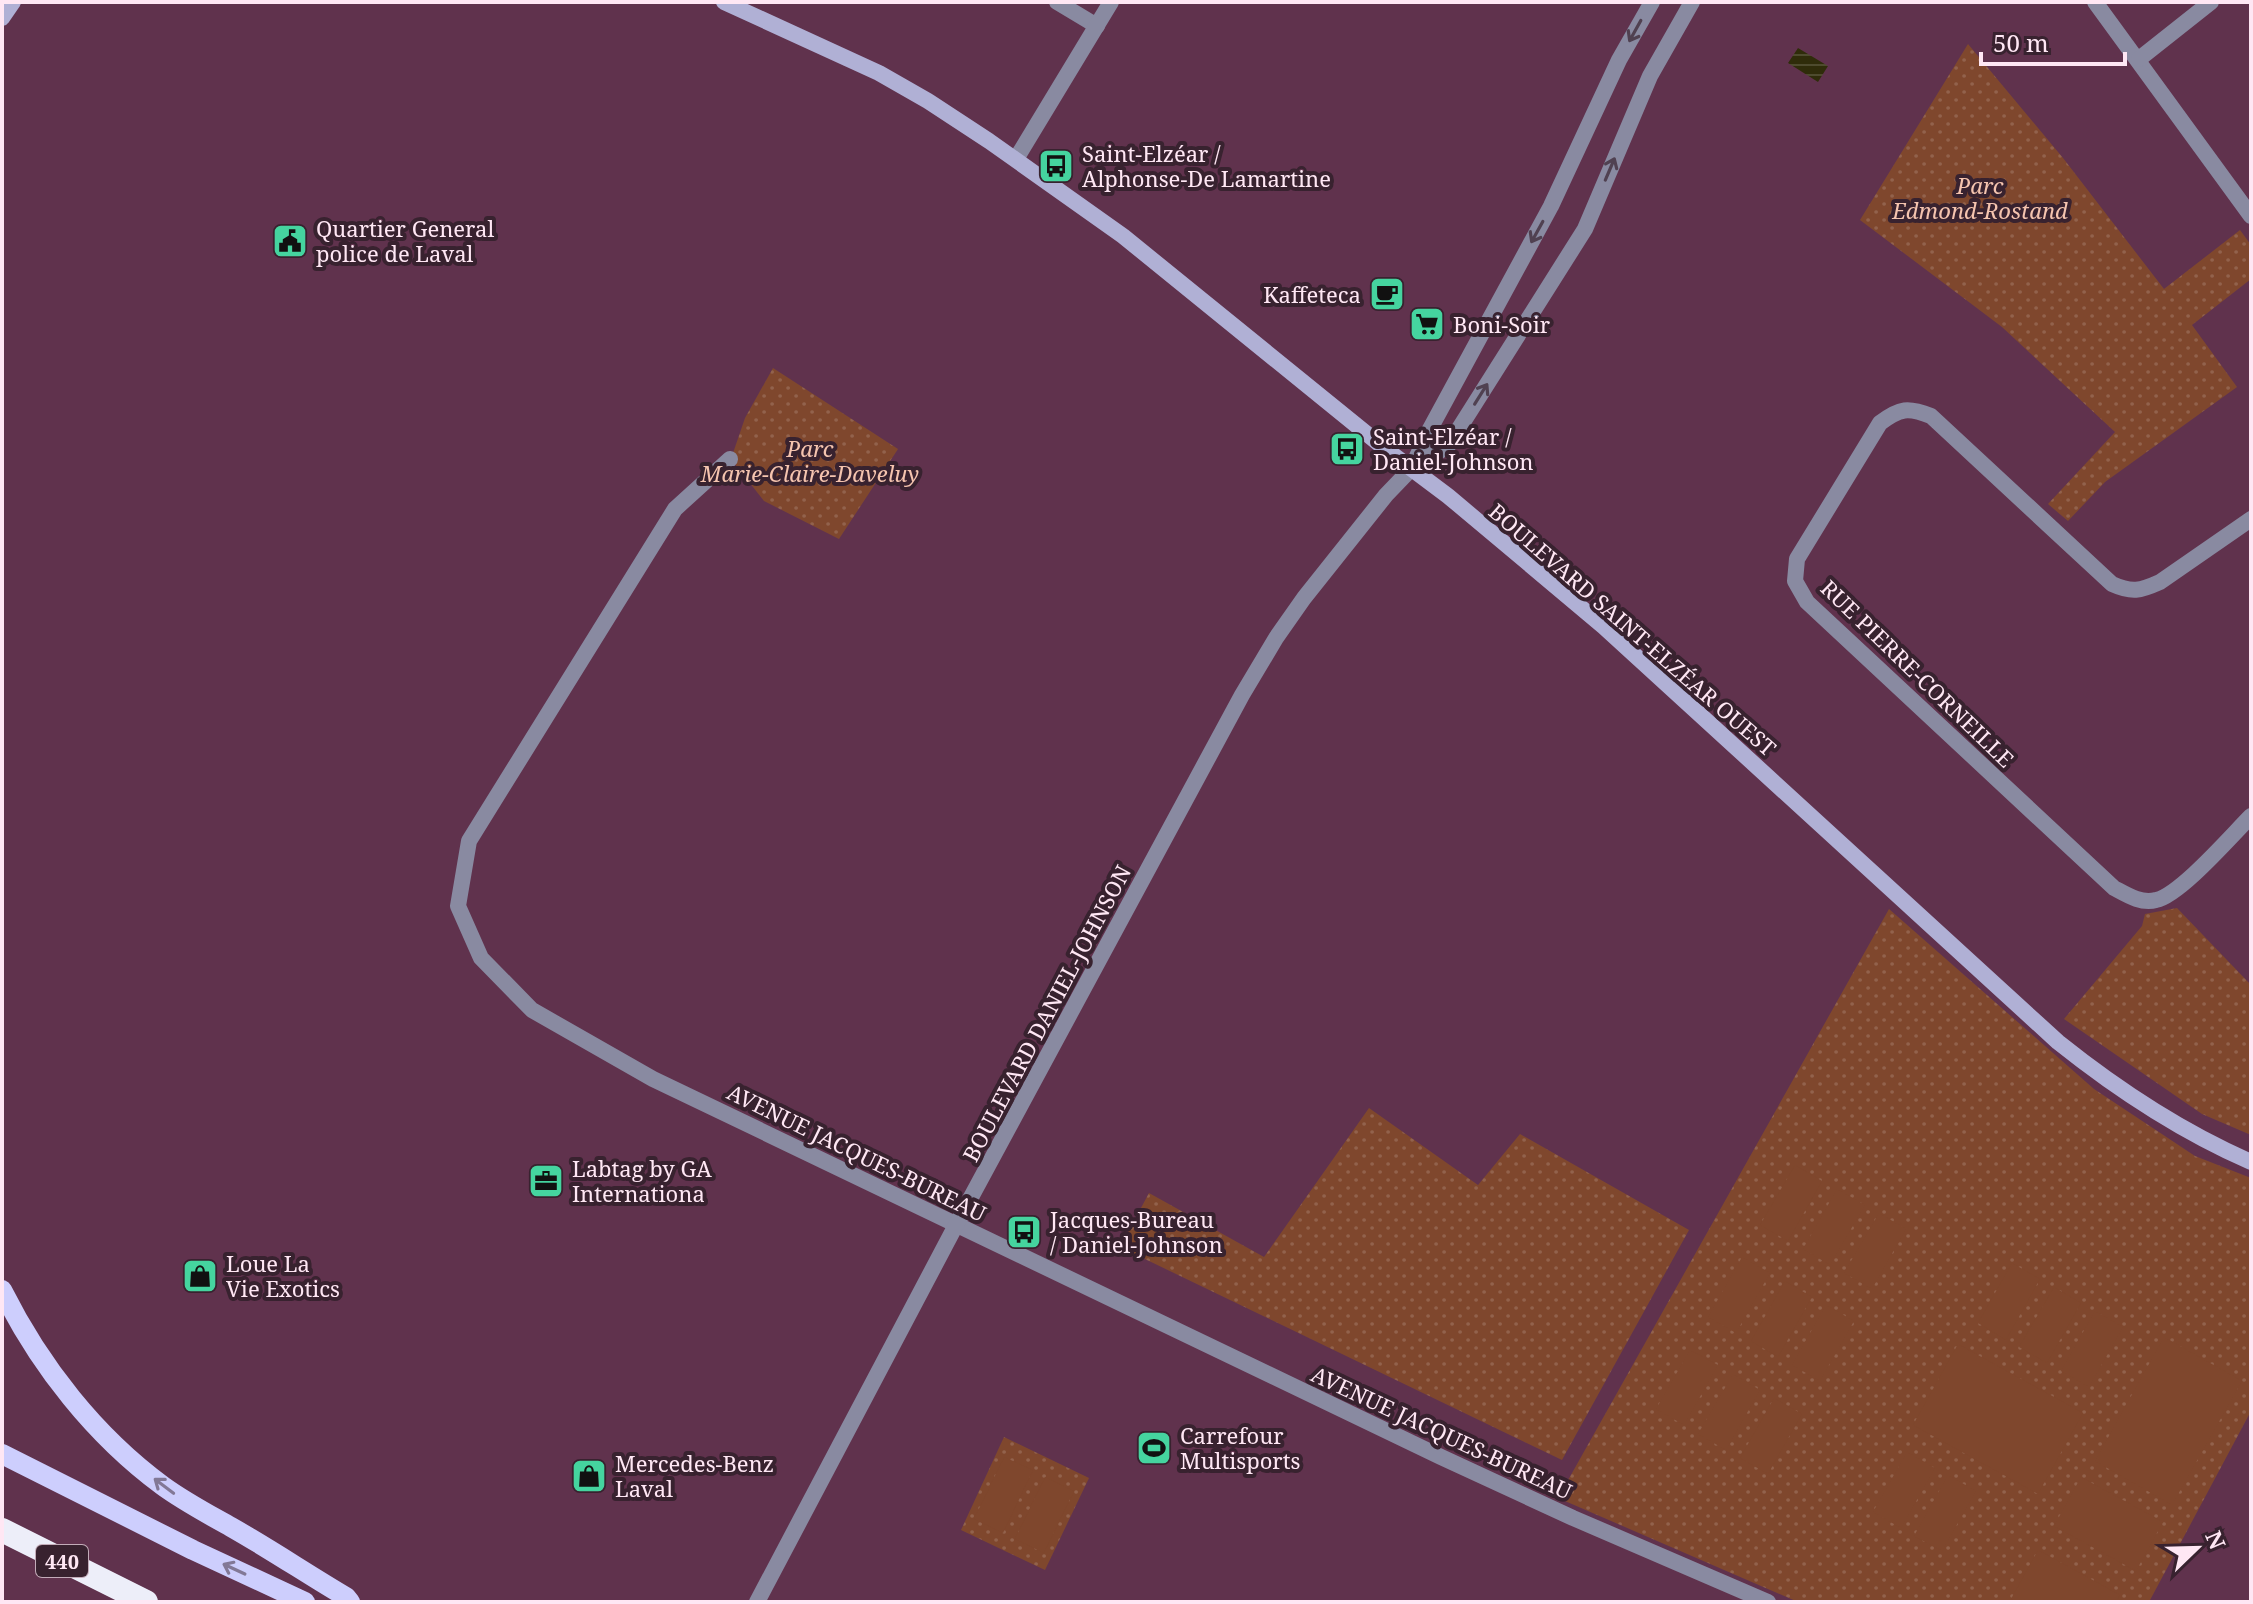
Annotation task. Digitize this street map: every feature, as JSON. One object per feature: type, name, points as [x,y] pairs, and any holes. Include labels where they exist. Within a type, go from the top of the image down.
[{"type":"highway","name":"440","points":[[2,1530],[146,1602]]},
{"type":"main road","points":[[2,1290],[30,1342],[56,1379],[125,1454],[160,1484],[199,1511],[231,1527],[350,1602]]},
{"type":"main road","points":[[2,1454],[168,1538],[305,1602]]},
{"type":"street","points":[[2,18],[13,2]]},
{"type":"street","name":"BOULEVARD SAINT-ELZÉAR OUEST","points":[[724,2],[897,83],[1016,159],[1140,249],[1448,496],[1603,626],[2058,1042],[2156,1113],[2205,1141],[2251,1162]]},
{"type":"street","points":[[1057,2],[1097,26]]},
{"type":"street","points":[[1016,159],[1111,2]]},
{"type":"street","name":"BOULEVARD DANIEL-JOHNSON","points":[[1411,469],[1551,206],[1619,60],[1652,2]]},
{"type":"street","name":"BOULEVARD DANIEL-JOHNSON","points":[[757,1602],[956,1225],[1259,665],[1304,598],[1386,495],[1411,469],[1448,446],[1585,229],[1650,76],[1692,2]]},
{"type":"street","points":[[2095,2],[2251,216]]},
{"type":"street","points":[[2139,59],[2211,2]]},
{"type":"street","name":"RUE PIERRE-CORNEILLE","points":[[2251,519],[2160,582],[2146,589],[2128,591],[2112,584],[1931,416],[1913,409],[1895,412],[1880,423],[1797,559],[1795,581],[1807,602],[2114,888],[2138,900],[2156,900],[2169,894],[2251,816]]},
{"type":"street","name":"AVENUE JACQUES-BUREAU","points":[[730,459],[675,509],[469,841],[458,906],[481,958],[532,1010],[653,1079],[1454,1464],[1768,1602]]},
{"type":"green space","name":"Parc Edmond-Rostand","points":[[1968,44],[2063,158],[2164,289],[2240,230],[2251,245],[2251,279],[2192,325],[2237,387],[2105,482],[2068,521],[2048,504],[2115,432],[2002,327],[1860,220]]},
{"type":"green space","name":"Parc Marie-Claire-Daveluy","points":[[773,368],[898,449],[839,539],[764,501],[731,459],[745,418]]},
{"type":"green space","points":[[2177,908],[2251,985],[2251,1135],[2202,1114],[2064,1019],[2142,926],[2145,914]]},
{"type":"green space","points":[[1889,909],[2094,1089],[2195,1156],[2251,1178],[2251,1411],[2149,1602],[1798,1602],[1558,1498]]},
{"type":"green space","points":[[1369,1108],[1478,1185],[1520,1134],[1689,1230],[1562,1460],[1120,1247],[1149,1193],[1264,1257]]},
{"type":"green space","points":[[1795,1165],[1822,1181],[1788,1241],[1760,1225]]},
{"type":"green space","points":[[1837,1189],[1865,1205],[1830,1265],[1803,1249]]},
{"type":"green space","points":[[1879,1213],[1906,1229],[1872,1289],[1844,1273]]},
{"type":"green space","points":[[1742,1257],[1770,1273],[1736,1333],[1708,1317]]},
{"type":"green space","points":[[2012,1263],[2040,1279],[2006,1340],[1978,1323]]},
{"type":"green space","points":[[1785,1281],[1812,1297],[1778,1357],[1751,1341]]},
{"type":"green space","points":[[2054,1287],[2081,1303],[2047,1363],[2019,1347]]},
{"type":"green space","points":[[1826,1305],[1854,1321],[1820,1381],[1792,1365]]},
{"type":"green space","points":[[2095,1311],[2123,1327],[2089,1387],[2061,1371]]},
{"type":"green space","points":[[2164,1337],[2242,1381],[2172,1505],[2095,1461]]},
{"type":"green space","points":[[1958,1344],[2083,1413],[2038,1494],[1913,1425]]},
{"type":"green space","points":[[1690,1350],[1718,1365],[1684,1425],[1656,1409]]},
{"type":"green space","points":[[1733,1374],[1760,1390],[1726,1450],[1698,1434]]},
{"type":"green space","points":[[1774,1398],[1802,1414],[1768,1474],[1740,1458]]},
{"type":"green space","points":[[1004,1437],[1089,1478],[1045,1570],[961,1530]]},
{"type":"green space","points":[[1907,1452],[1935,1468],[1901,1528],[1873,1512]]},
{"type":"green space","points":[[1004,1457],[1033,1470],[1003,1533],[974,1519]]},
{"type":"green space","points":[[1948,1475],[1976,1491],[1942,1551],[1914,1536]]},
{"type":"green space","points":[[1045,1477],[1074,1491],[1044,1553],[1015,1539]]},
{"type":"green space","points":[[2081,1477],[2163,1522],[2136,1571],[2054,1526]]},
{"type":"green space","points":[[2038,1550],[2120,1595],[2116,1602],[2017,1602],[2011,1599]]},
{"type":"shaded area","points":[[1798,48],[1828,66],[1818,82],[1788,63]]},
{"type":"place","name":"Saint-Elzéar / Alphonse-De Lamartine","points":[[1056,166]]},
{"type":"place","name":"Quartier General police de Laval","points":[[290,241]]},
{"type":"place","name":"Kaffeteca","points":[[1387,294]]},
{"type":"place","name":"Boni-Soir","points":[[1427,324]]},
{"type":"place","name":"Saint-Elzéar / Daniel-Johnson","points":[[1347,449]]},
{"type":"place","name":"Labtag by GA Internationa","points":[[546,1181]]},
{"type":"place","name":"Jacques-Bureau / Daniel-Johnson","points":[[1024,1232]]},
{"type":"place","name":"Loue La Vie Exotics","points":[[200,1276]]},
{"type":"place","name":"Carrefour Multisports","points":[[1154,1448]]},
{"type":"place","name":"Mercedes-Benz Laval","points":[[589,1476]]}]
